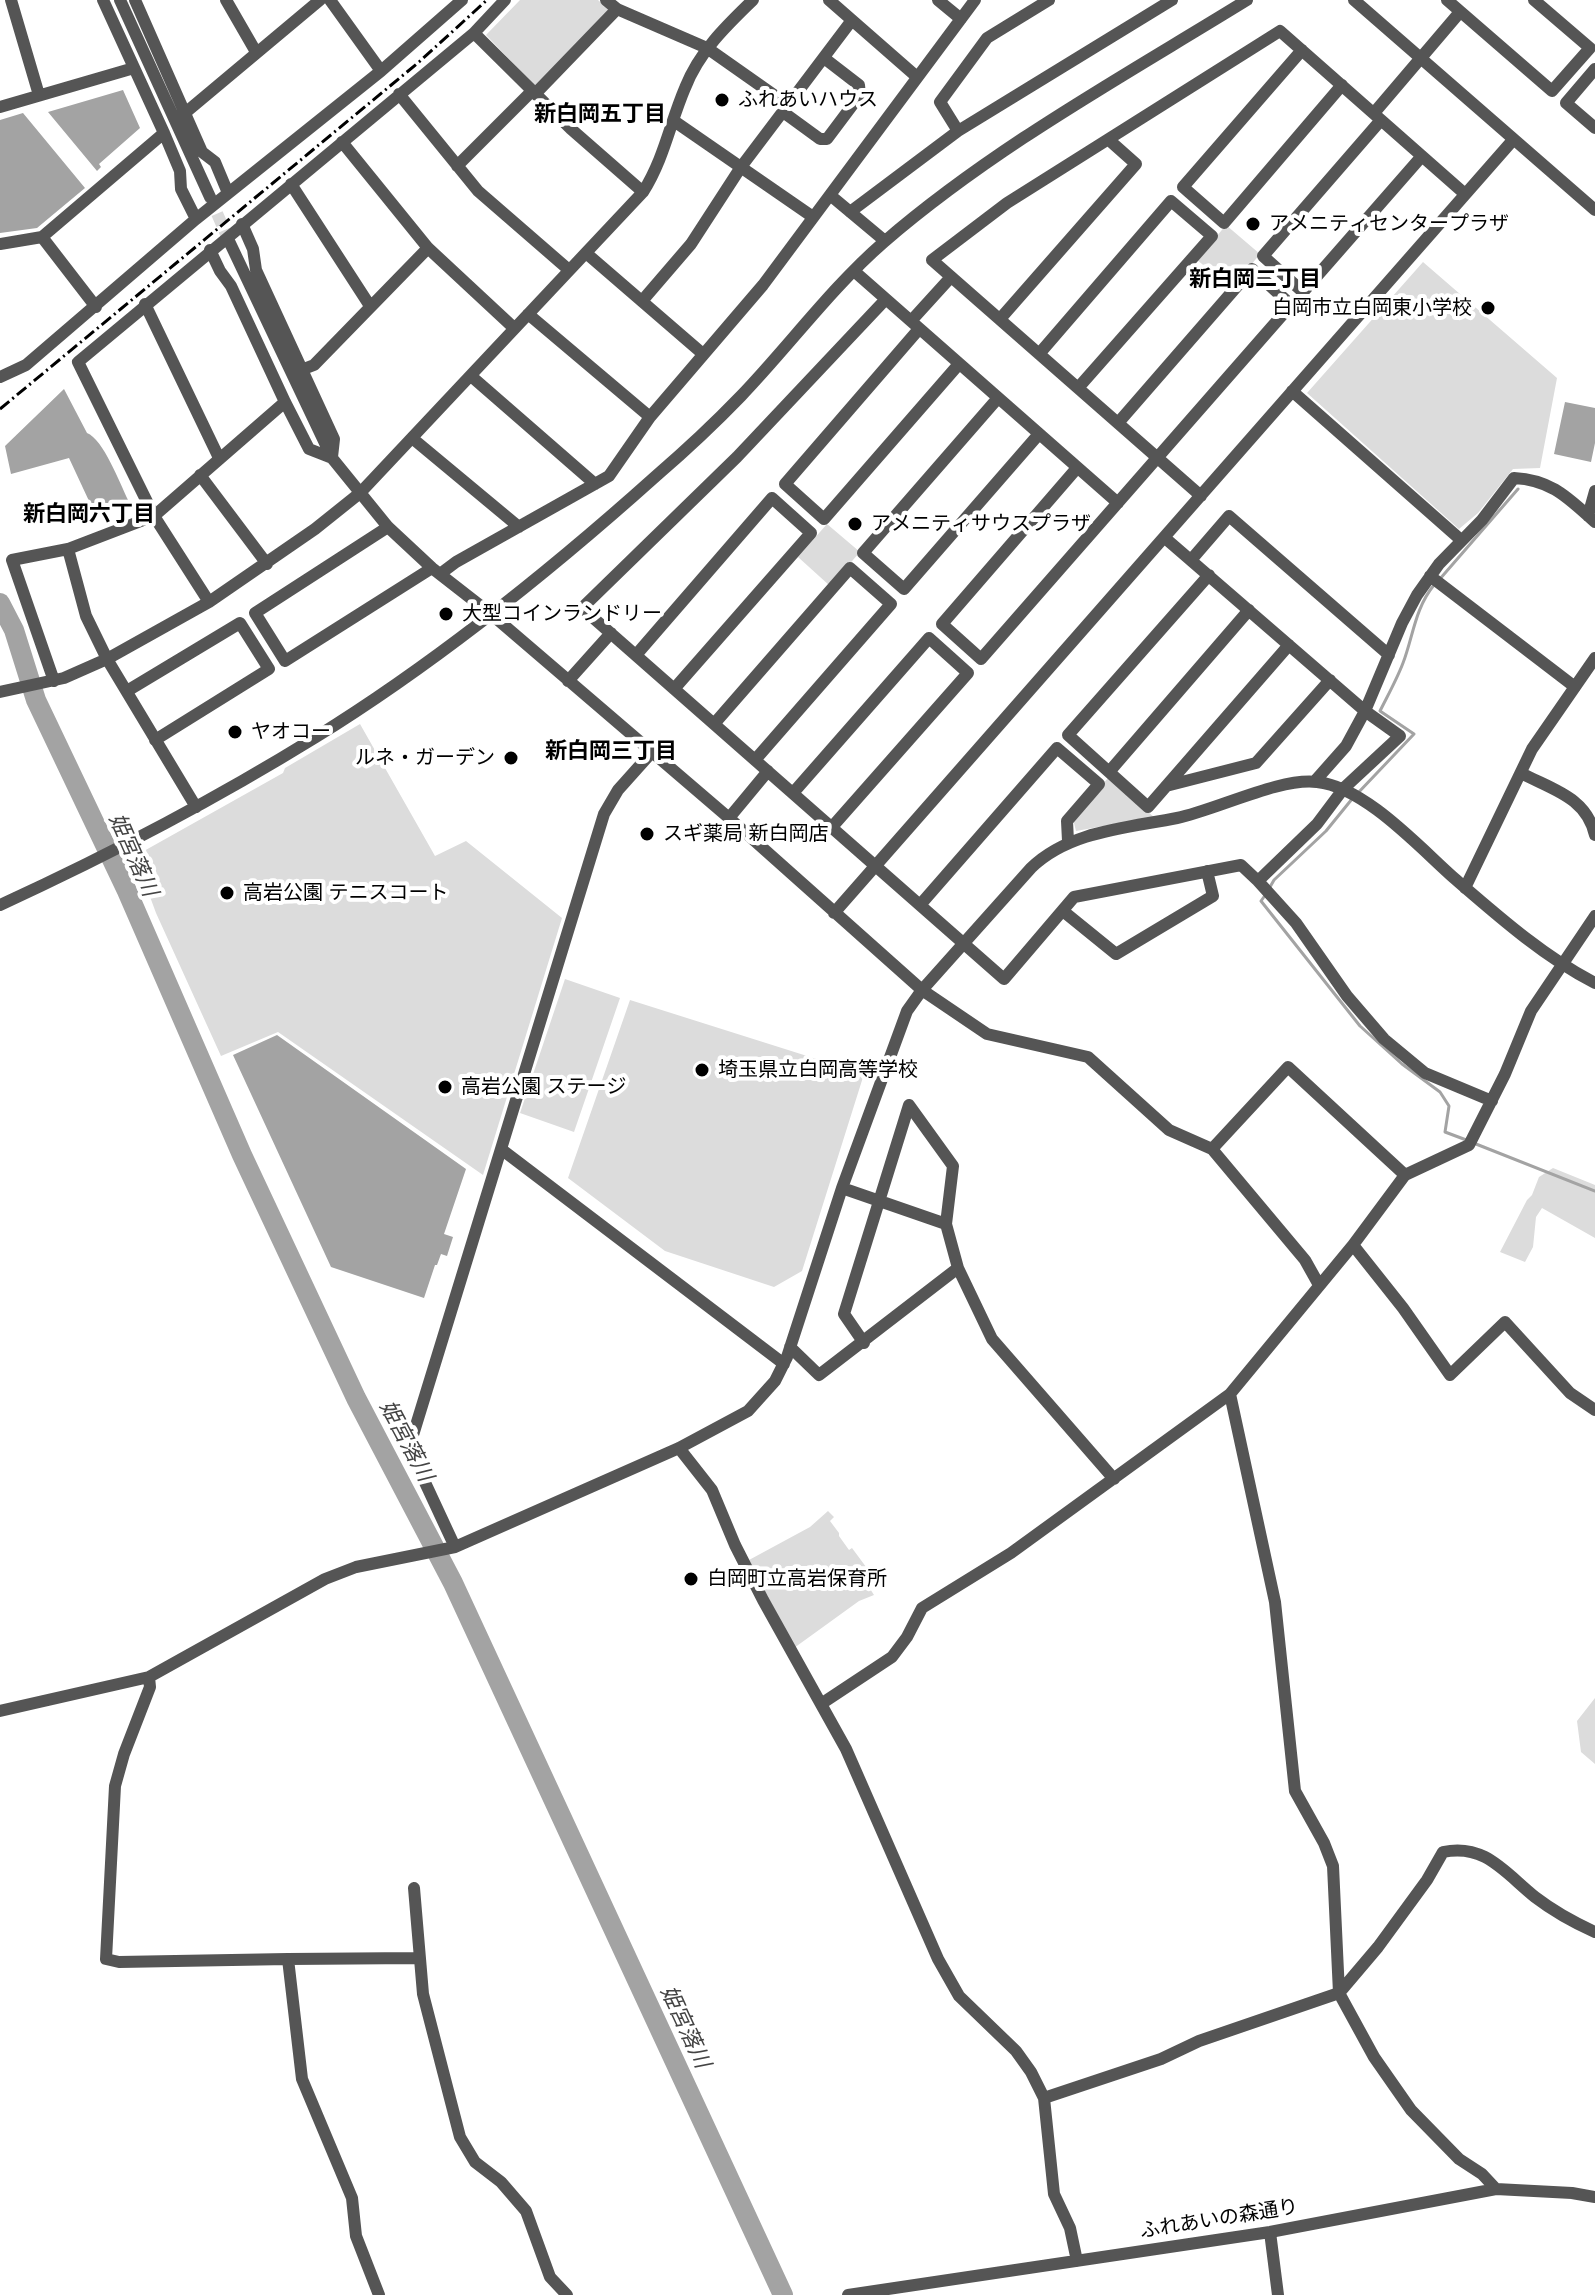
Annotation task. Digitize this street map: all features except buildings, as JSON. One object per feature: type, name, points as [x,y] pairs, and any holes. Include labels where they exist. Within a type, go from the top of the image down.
[{"type":"street","points":[[11,0],[39,95]]},
{"type":"street","points":[[103,0],[164,133],[180,171],[181,189],[196,219]]},
{"type":"street","points":[[120,0],[210,197]]},
{"type":"street","points":[[135,0],[202,152],[215,162],[228,193]]},
{"type":"street","points":[[226,0],[256,52]]},
{"type":"street","points":[[185,113],[320,0]]},
{"type":"street","points":[[330,0],[381,71]]},
{"type":"street","points":[[209,602],[154,516],[78,362],[474,33],[505,0]]},
{"type":"street","points":[[606,0],[617,9],[707,48],[786,108],[820,139],[827,139],[860,95],[859,85],[824,58]]},
{"type":"street","points":[[0,692],[54,681],[107,659],[209,602],[267,564],[360,493],[643,192],[657,170],[685,87],[707,48],[753,0]]},
{"type":"street","points":[[829,0],[917,77]]},
{"type":"street","points":[[938,0],[961,19]]},
{"type":"street","points":[[388,527],[255,613],[285,661],[436,571],[609,476],[650,417],[763,285],[975,0]]},
{"type":"street","points":[[958,131],[940,102],[987,38],[1049,0]]},
{"type":"street","points":[[850,212],[958,131],[1172,0]]},
{"type":"street","points":[[0,905],[124,847],[319,735],[491,614],[657,476],[740,396],[885,241],[960,182],[1033,132],[1247,0]]},
{"type":"street","points":[[1354,0],[1595,210]]},
{"type":"street","points":[[1447,0],[1552,91],[1590,48],[1534,0]]},
{"type":"street","points":[[0,377],[26,365],[196,219],[381,71],[460,1]]},
{"type":"street","points":[[457,166],[617,9]]},
{"type":"street","points":[[1422,156],[1303,292],[1263,256],[1460,12]]},
{"type":"street","points":[[642,301],[691,244],[741,167],[852,20]]},
{"type":"street","points":[[1201,496],[932,260],[1007,203],[1280,31],[1465,194]]},
{"type":"street","points":[[474,33],[643,192]]},
{"type":"street","points":[[1302,50],[1183,187],[1224,223],[1342,85]]},
{"type":"street","points":[[0,107],[134,68]]},
{"type":"street","points":[[1595,69],[1566,103],[1595,128]]},
{"type":"street","points":[[399,94],[478,191],[569,270]]},
{"type":"street","points":[[674,121],[813,217]]},
{"type":"street","points":[[0,244],[42,237],[164,133]]},
{"type":"street","points":[[1000,319],[1136,164],[1109,140]]},
{"type":"street","points":[[834,913],[1513,140]]},
{"type":"street","points":[[342,142],[428,248],[514,328]]},
{"type":"street","points":[[291,184],[370,306]]},
{"type":"street","points":[[830,195],[885,241]]},
{"type":"street","points":[[1039,354],[1171,201],[1212,236],[1078,388]]},
{"type":"street","points":[[242,224],[253,249],[256,270],[334,439],[332,458]]},
{"type":"street","points":[[42,237],[96,307]]},
{"type":"street","points":[[229,241],[332,458],[388,527],[729,818],[922,990],[987,1034],[1088,1057],[1169,1130],[1212,1149],[1305,1260],[1319,1285]]},
{"type":"street","points":[[301,370],[314,365],[428,248]]},
{"type":"street","points":[[210,250],[231,286],[309,449],[332,458]]},
{"type":"street","points":[[586,253],[703,354]]},
{"type":"street","points":[[1077,468],[942,624],[981,659],[1291,305],[1252,269],[1118,423]]},
{"type":"street","points":[[854,271],[1118,503]]},
{"type":"street","points":[[951,277],[785,484],[824,519],[959,364]]},
{"type":"street","points":[[886,299],[737,457],[582,608],[1004,979],[1074,897],[1241,865],[1296,923],[1347,996],[1384,1039],[1425,1073],[1492,1101]]},
{"type":"street","points":[[145,304],[219,458]]},
{"type":"street","points":[[528,314],[650,417]]},
{"type":"street","points":[[471,376],[595,484]]},
{"type":"street","points":[[1292,391],[1461,540]]},
{"type":"street","points":[[998,398],[863,553],[904,589],[1039,434]]},
{"type":"street","points":[[54,681],[12,560],[68,549],[154,516],[285,402]]},
{"type":"street","points":[[412,438],[519,527]]},
{"type":"street","points":[[200,475],[267,564]]},
{"type":"street","points":[[1315,781],[1346,746],[1365,711],[1402,623],[1430,576],[1482,520],[1514,478],[1535,479],[1552,486],[1591,519]]},
{"type":"street","points":[[1591,519],[1595,491]]},
{"type":"street","points":[[636,655],[772,498],[811,533],[674,689]]},
{"type":"street","points":[[1191,560],[1229,516],[1389,655]]},
{"type":"street","points":[[1165,538],[1365,711],[1400,736],[1344,788],[1317,824],[1258,881]]},
{"type":"street","points":[[68,549],[86,616],[107,659],[196,807]]},
{"type":"street","points":[[714,724],[850,568],[871,586],[891,604],[755,760]]},
{"type":"street","points":[[1209,575],[1068,735],[1148,807],[1289,645]]},
{"type":"street","points":[[1430,576],[1575,687]]},
{"type":"street","points":[[1109,772],[1249,610]]},
{"type":"street","points":[[127,691],[240,623],[269,669],[155,740]]},
{"type":"street","points":[[568,681],[611,633]]},
{"type":"street","points":[[793,793],[929,638],[939,646],[968,673],[832,827]]},
{"type":"street","points":[[1465,888],[1532,749],[1595,658]]},
{"type":"street","points":[[1166,786],[1256,763],[1330,680]]},
{"type":"street","points":[[920,905],[1057,748],[1099,784],[1067,821],[1068,841]]},
{"type":"street","points":[[455,1547],[409,1448],[604,814],[618,790],[652,752]]},
{"type":"street","points":[[729,818],[768,771]]},
{"type":"street","points":[[1521,773],[1580,804],[1591,819],[1595,835]]},
{"type":"street","points":[[0,1711],[149,1677],[325,1579],[356,1567],[455,1547],[679,1448],[748,1411],[775,1381],[784,1364],[842,1188],[907,1011],[963,943],[1044,854],[1068,841],[1195,814],[1282,786],[1315,781],[1344,788],[1369,804],[1465,888],[1562,966],[1595,983]]},
{"type":"street","points":[[1063,911],[1116,954],[1213,896],[1207,871]]},
{"type":"street","points":[[821,1704],[892,1657],[922,1608],[1011,1553],[1230,1394],[1353,1245],[1405,1175],[1469,1145],[1531,1011],[1595,916]]},
{"type":"street","points":[[1212,1149],[1288,1067],[1405,1175]]},
{"type":"street","points":[[864,1343],[844,1314],[909,1105],[953,1166],[946,1224],[958,1268],[992,1339],[1114,1479]]},
{"type":"street","points":[[501,1149],[784,1364]]},
{"type":"street","points":[[842,1188],[946,1224]]},
{"type":"street","points":[[1353,1245],[1450,1375],[1505,1322],[1570,1393],[1595,1410]]},
{"type":"street","points":[[790,1347],[819,1375],[958,1268]]},
{"type":"street","points":[[1230,1394],[1275,1602],[1295,1791],[1333,1866],[1339,1993],[1374,2057],[1411,2110],[1459,2159],[1482,2174],[1496,2189]]},
{"type":"street","points":[[679,1448],[712,1490],[735,1545],[852,1763],[945,1972],[959,1996],[1016,2051],[1044,2098],[1054,2194],[1070,2228],[1077,2261]]},
{"type":"street","points":[[149,1677],[150,1687],[115,1786],[106,1959],[119,1962],[418,1958]]},
{"type":"street","points":[[1044,2098],[1161,2059],[1199,2041],[1339,1993],[1427,1880],[1443,1852],[1459,1849],[1488,1857],[1537,1899],[1595,1932]]},
{"type":"street","points":[[414,1888],[418,1958],[433,2038],[460,2137],[475,2162],[501,2182],[526,2211],[550,2277],[567,2295]]},
{"type":"street","points":[[288,1959],[302,2079],[352,2198],[356,2236],[379,2295]]},
{"type":"street","name":"ふれあいの森通り","points":[[848,2295],[1270,2232],[1496,2189],[1595,2197]]},
{"type":"street","points":[[1270,2232],[1278,2295]]},
{"type":"shaded area","points":[[520,0],[598,0],[610,11],[536,87],[486,35]]},
{"type":"shaded area","points":[[123,90],[140,128],[99,164],[101,167],[97,171],[48,112]]},
{"type":"shaded area","points":[[23,113],[85,188],[37,228],[0,233],[0,120]]},
{"type":"shaded area","points":[[1226,225],[1260,254],[1232,288],[1197,260]]},
{"type":"shaded area","points":[[1423,262],[1557,378],[1540,468],[1513,469],[1478,513],[1459,529],[1307,393]]},
{"type":"shaded area","points":[[64,389],[87,433],[105,452],[128,500],[96,516],[69,458],[11,474],[5,446]]},
{"type":"shaded area","points":[[1565,402],[1595,408],[1595,443],[1591,462],[1554,454]]},
{"type":"shaded area","points":[[827,524],[860,552],[830,586],[798,557]]},
{"type":"shaded area","points":[[360,724],[435,856],[466,841],[562,918],[483,1175],[278,1032],[221,1056],[156,913],[135,856],[283,773],[285,768]]},
{"type":"shaded area","points":[[1108,778],[1154,817],[1076,831],[1073,819]]},
{"type":"shaded area","points":[[565,979],[620,998],[574,1132],[520,1113]]},
{"type":"shaded area","points":[[630,1000],[864,1074],[802,1271],[774,1287],[665,1251],[568,1178]]},
{"type":"shaded area","points":[[277,1035],[466,1169],[444,1234],[453,1237],[447,1256],[441,1254],[424,1298],[331,1267],[233,1055]]},
{"type":"shaded area","points":[[1553,1168],[1595,1185],[1595,1238],[1542,1208],[1536,1217],[1533,1247],[1525,1262],[1500,1252],[1539,1177]]},
{"type":"shaded area","points":[[828,1511],[834,1517],[830,1521],[839,1536],[872,1575],[865,1581],[874,1595],[859,1601],[794,1648],[749,1560],[810,1527]]},
{"type":"shaded area","points":[[1595,1698],[1595,1764],[1581,1752],[1577,1721]]},
{"type":"waterway","points":[[1439,580],[1518,489]]},
{"type":"waterway","points":[[1357,794],[1414,734],[1380,711],[1403,663],[1423,603],[1434,585]]},
{"type":"waterway","name":"姫宮落川","points":[[0,603],[14,630],[36,700],[127,891],[242,1155],[356,1398],[453,1583],[783,2295]]},
{"type":"waterway","points":[[1270,887],[1326,831],[1352,799]]},
{"type":"waterway","points":[[1266,894],[1261,901],[1360,1026],[1402,1064],[1440,1092],[1449,1106],[1445,1132],[1469,1141]]},
{"type":"waterway","points":[[1476,1144],[1595,1191]]},
{"type":"tunnel","points":[[210,197],[229,241]]},
{"type":"railway","points":[[0,409],[419,62],[487,0]]},
{"type":"place","name":"ふれあいハウス","points":[[722,100]]},
{"type":"place","name":"アメニティセンタープラザ","points":[[1253,224]]},
{"type":"place","name":"白岡市立白岡東小学校","points":[[1488,308]]},
{"type":"place","name":"アメニティサウスプラザ","points":[[855,524]]},
{"type":"place","name":"大型コインランドリー","points":[[446,614]]},
{"type":"place","name":"ヤオコー","points":[[235,732]]},
{"type":"place","name":"ルネ・ガーデン","points":[[511,758]]},
{"type":"place","name":"スギ薬局 新白岡店","points":[[647,834]]},
{"type":"place","name":"高岩公園 テニスコート","points":[[227,893]]},
{"type":"place","name":"埼玉県立白岡高等学校","points":[[702,1070]]},
{"type":"place","name":"高岩公園 ステージ","points":[[445,1087]]},
{"type":"place","name":"白岡町立高岩保育所","points":[[691,1579]]},
{"type":"district","name":"新白岡五丁目","points":[[600,114]]},
{"type":"district","name":"新白岡二丁目","points":[[1255,279]]},
{"type":"district","name":"新白岡六丁目","points":[[89,514]]},
{"type":"district","name":"新白岡三丁目","points":[[611,751]]}]
